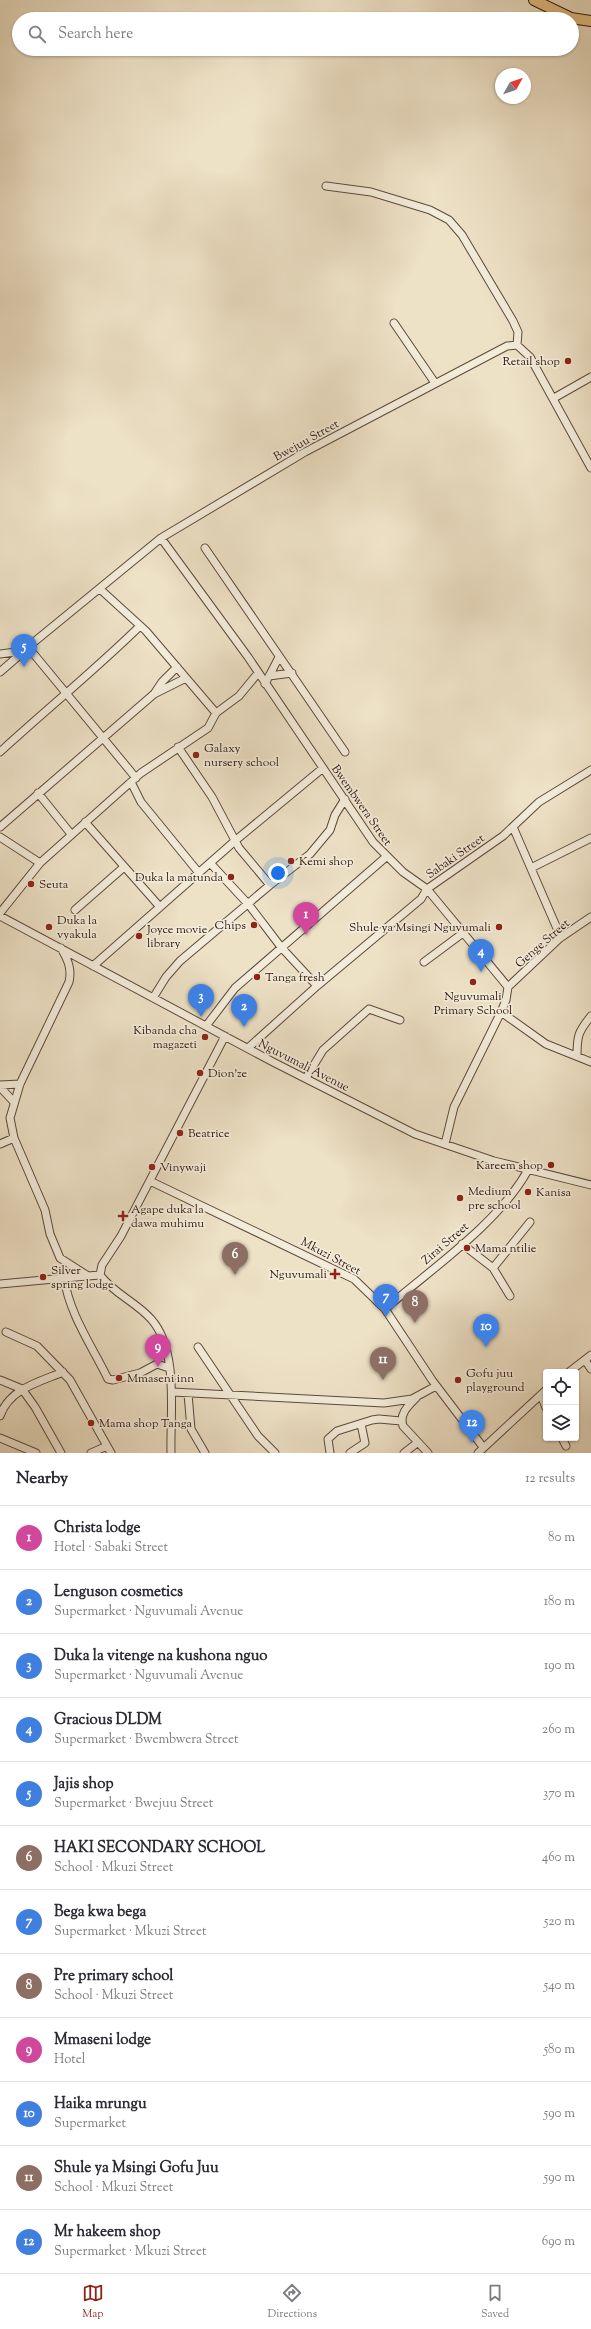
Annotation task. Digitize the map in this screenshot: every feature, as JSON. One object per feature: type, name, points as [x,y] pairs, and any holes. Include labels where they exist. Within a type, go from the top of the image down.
[{"type":"highway","points":[[534,0],[559,12]]},
{"type":"highway","points":[[579,19],[591,21]]},
{"type":"street","points":[[326,186],[371,192],[430,210],[449,220],[462,235],[513,321],[518,332],[518,345],[530,357],[554,398],[591,468]]},
{"type":"street","points":[[394,323],[435,383]]},
{"type":"street","name":"Bwejuu Street","points":[[0,672],[161,538],[304,452],[506,346],[518,345]]},
{"type":"street","points":[[554,398],[591,377]]},
{"type":"street","name":"Bwembwera Street","points":[[161,538],[258,673],[373,842],[386,857],[403,872],[428,889],[508,987]]},
{"type":"street","points":[[205,548],[345,752]]},
{"type":"street","points":[[100,589],[140,626],[216,713]]},
{"type":"street","points":[[0,752],[66,692],[100,665],[140,626]]},
{"type":"street","points":[[0,654],[26,649],[66,692],[102,736],[133,780],[141,802],[199,873]]},
{"type":"street","points":[[265,684],[279,657]]},
{"type":"street","points":[[154,694],[162,682],[177,667]]},
{"type":"street","points":[[0,914],[40,863],[71,834],[133,780],[178,747],[208,728],[216,713],[239,696],[258,673]]},
{"type":"street","points":[[269,676],[292,673]]},
{"type":"street","points":[[0,827],[102,736],[154,694],[186,678]]},
{"type":"street","points":[[178,747],[202,780],[239,848],[270,885]]},
{"type":"street","points":[[94,966],[236,840],[323,768]]},
{"type":"street","name":"Sabaki Street","points":[[248,1048],[317,986],[421,899],[428,889],[503,836],[539,802],[591,770]]},
{"type":"street","points":[[38,794],[71,834]]},
{"type":"street","points":[[153,998],[166,977],[180,962],[249,905],[270,885],[310,854],[330,830],[335,815],[345,799]]},
{"type":"street","points":[[85,822],[160,907]]},
{"type":"street","points":[[513,827],[560,938]]},
{"type":"street","points":[[0,837],[40,863]]},
{"type":"street","points":[[531,868],[591,838]]},
{"type":"street","points":[[206,1026],[235,988],[386,857]]},
{"type":"street","points":[[210,864],[249,905],[281,947],[317,986]]},
{"type":"street","points":[[75,910],[124,866]]},
{"type":"street","name":"Nguvumali Avenue","points":[[0,914],[153,998],[416,1134],[528,1170],[591,1185]]},
{"type":"street","name":"Genge Street","points":[[508,987],[560,938],[591,917]]},
{"type":"street","points":[[424,962],[464,934]]},
{"type":"street","points":[[61,948],[70,967],[70,982],[20,1084],[13,1101],[10,1118],[14,1138],[45,1210],[50,1234],[60,1258],[88,1276]]},
{"type":"street","points":[[445,1144],[454,1107],[501,1012],[506,1000],[508,987]]},
{"type":"street","points":[[306,1078],[323,1050],[369,1009],[400,1020]]},
{"type":"street","points":[[501,1012],[546,1044],[591,1062]]},
{"type":"street","points":[[577,1056],[577,1038],[580,1029],[591,1016]]},
{"type":"street","points":[[170,1453],[172,1392],[166,1346],[159,1329],[130,1300],[105,1283],[100,1275],[102,1265],[122,1236],[225,1036]]},
{"type":"street","points":[[0,1086],[20,1084]]},
{"type":"street","points":[[0,1086],[13,1101]]},
{"type":"street","points":[[0,1144],[14,1138]]},
{"type":"street","name":"Zirai Street","points":[[385,1309],[462,1244],[518,1188],[528,1170]]},
{"type":"street","name":"Mkuzi Street","points":[[150,1181],[354,1279],[385,1309],[436,1386],[483,1447]]},
{"type":"street","points":[[493,1268],[530,1222]]},
{"type":"street","points":[[462,1244],[493,1268],[510,1296]]},
{"type":"street","points":[[0,1284],[64,1277],[100,1275]]},
{"type":"street","points":[[64,1277],[66,1292],[77,1318],[108,1379],[113,1380],[140,1373],[157,1364],[169,1368]]},
{"type":"street","points":[[6,1332],[37,1346],[70,1380],[111,1453]]},
{"type":"street","points":[[198,1347],[230,1397],[258,1436],[275,1453]]},
{"type":"street","points":[[573,1369],[588,1357],[591,1369]]},
{"type":"street","points":[[0,1416],[3,1406],[12,1396],[63,1372]]},
{"type":"street","points":[[0,1380],[22,1390],[35,1407],[61,1453]]},
{"type":"street","points":[[172,1392],[230,1397],[384,1403],[417,1396],[436,1386]]},
{"type":"street","points":[[478,1453],[543,1392]]},
{"type":"street","points":[[188,1394],[191,1429],[205,1453]]},
{"type":"street","points":[[401,1422],[405,1410],[417,1396]]},
{"type":"street","points":[[330,1453],[328,1439],[332,1435],[378,1419],[401,1422],[428,1453]]},
{"type":"street","points":[[350,1453],[365,1442],[361,1424]]},
{"type":"street","points":[[0,1438],[36,1453]]},
{"type":"street","points":[[564,1441],[566,1446]]},
{"type":"street","points":[[404,1453],[418,1443]]},
{"type":"street","points":[[91,1453],[107,1446]]},
{"type":"place","name":"Retail shop","points":[[568,361]]},
{"type":"place","name":"Jajis shop","points":[[24,667]]},
{"type":"place","name":"Galaxy nursery school","points":[[196,755]]},
{"type":"place","name":"Kemi shop","points":[[291,861]]},
{"type":"place","name":"Duka la matunda","points":[[231,877]]},
{"type":"place","name":"Seuta","points":[[31,884]]},
{"type":"place","name":"Chips","points":[[254,925]]},
{"type":"place","name":"Duka la vyakula","points":[[49,927]]},
{"type":"place","name":"Shule ya Msingi Nguvumali","points":[[499,927]]},
{"type":"place","name":"Christa lodge","points":[[306,935]]},
{"type":"place","name":"Joyce movie library","points":[[139,936]]},
{"type":"place","name":"Gracious DLDM","points":[[481,972]]},
{"type":"place","name":"Tanga fresh","points":[[257,977]]},
{"type":"place","name":"Nguvumali Primary School","points":[[473,982]]},
{"type":"place","name":"Duka la vitenge na kushona nguo","points":[[201,1017]]},
{"type":"place","name":"Lenguson cosmetics","points":[[244,1027]]},
{"type":"place","name":"Kibanda cha magazeti","points":[[205,1037]]},
{"type":"place","name":"Dion'ze","points":[[200,1073]]},
{"type":"place","name":"Beatrice","points":[[180,1133]]},
{"type":"place","name":"Kareem shop","points":[[551,1165]]},
{"type":"place","name":"Vinywaji","points":[[152,1167]]},
{"type":"place","name":"Kanisa","points":[[528,1192]]},
{"type":"place","name":"Medium pre school","points":[[460,1198]]},
{"type":"place","name":"Agape duka la dawa muhimu","points":[[123,1216]]},
{"type":"place","name":"Mama ntilie","points":[[467,1248]]},
{"type":"place","name":"Nguvumali","points":[[335,1274]]},
{"type":"place","name":"HAKI SECONDARY SCHOOL","points":[[235,1275]]},
{"type":"place","name":"Silver spring lodge","points":[[43,1277]]},
{"type":"place","name":"Bega kwa bega","points":[[386,1317]]},
{"type":"place","name":"Pre primary school","points":[[415,1323]]},
{"type":"place","name":"Haika mrungu","points":[[486,1347]]},
{"type":"place","name":"Mmaseni lodge","points":[[158,1367]]},
{"type":"place","name":"Mmaseni inn","points":[[119,1378]]},
{"type":"place","name":"Shule ya Msingi Gofu Juu","points":[[383,1380]]},
{"type":"place","name":"Gofu juu playground","points":[[458,1380]]},
{"type":"place","name":"Mama shop Tanga","points":[[91,1423]]},
{"type":"place","name":"Mr hakeem shop","points":[[472,1443]]}]
